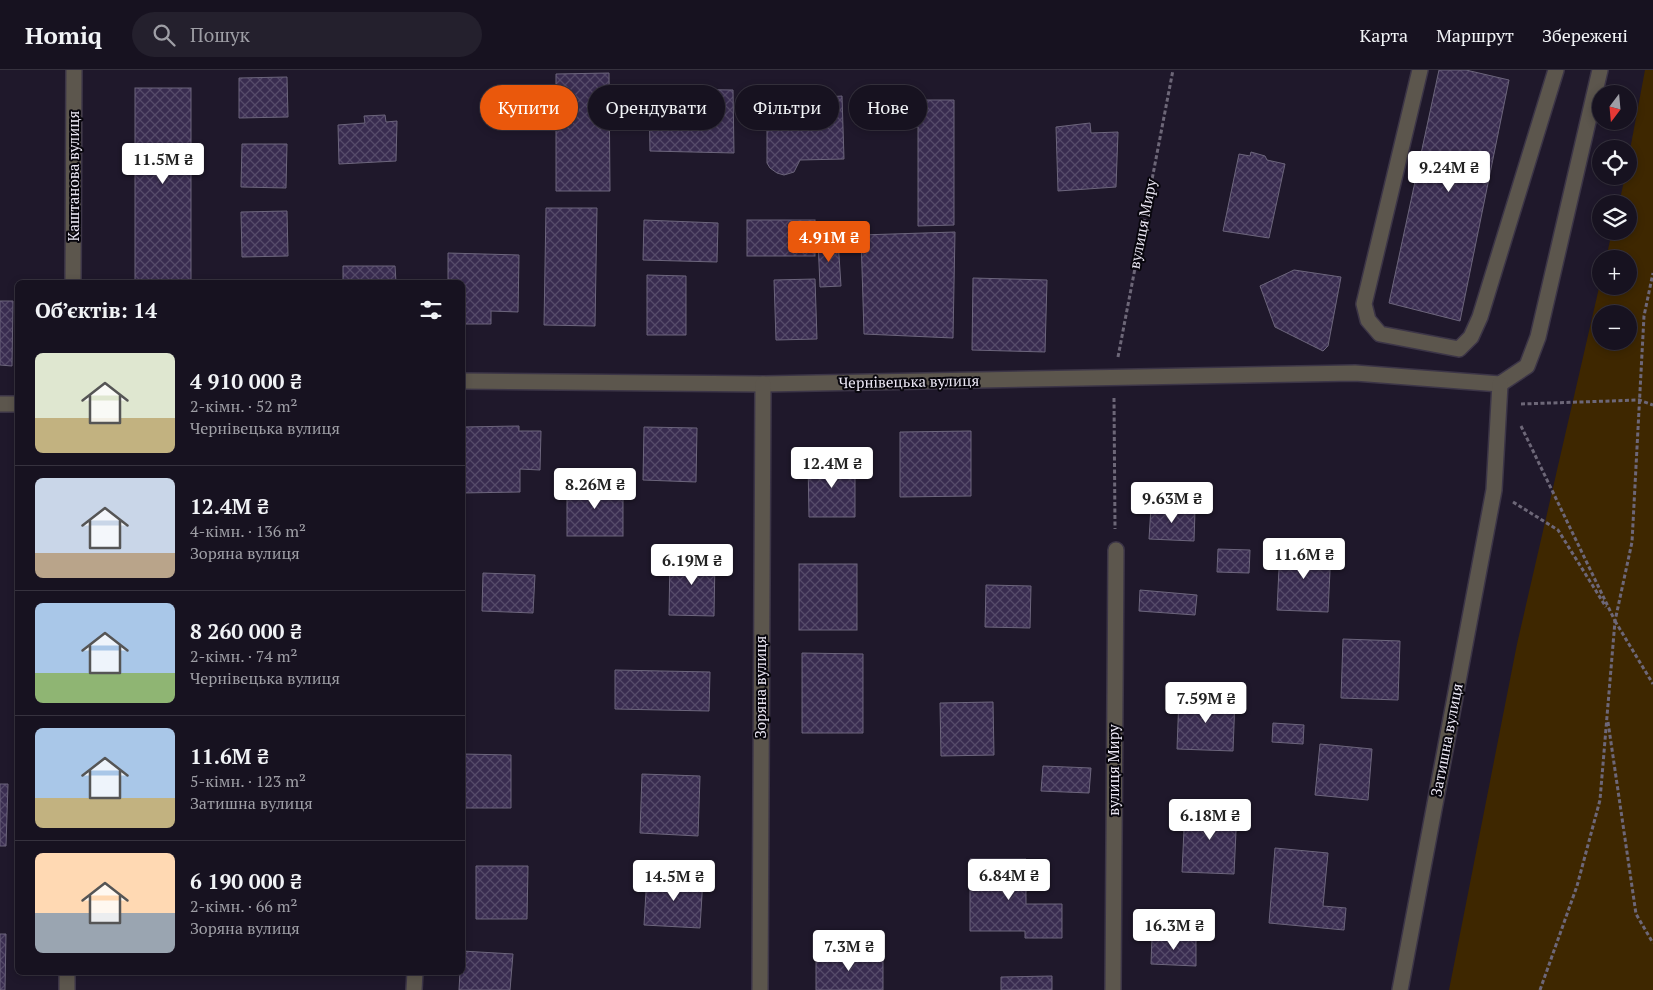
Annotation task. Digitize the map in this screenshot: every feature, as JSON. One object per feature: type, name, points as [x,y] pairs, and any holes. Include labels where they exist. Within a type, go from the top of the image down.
[{"type":"street","name":"Каштанова вулиця","points":[[73,280],[74,70]]},
{"type":"street","points":[[1420,70],[1364,304],[1368,320],[1380,334],[1459,349],[1471,337],[1480,317],[1556,70]]},
{"type":"street","points":[[1500,384],[1527,366],[1538,337],[1600,70]]},
{"type":"street","name":"Чернівецька вулиця","points":[[465,381],[763,384],[1356,373],[1500,384]]},
{"type":"street","name":"Зоряна вулиця","points":[[760,990],[763,384]]},
{"type":"street","name":"Затишна вулиця","points":[[1400,990],[1494,490],[1500,384]]},
{"type":"street","points":[[0,404],[15,404]]},
{"type":"street","name":"вулиця Миру","points":[[1113,990],[1116,550]]},
{"type":"street","points":[[67,975],[67,990]]},
{"type":"street","points":[[414,975],[414,990]]},
{"type":"path","name":"вулиця Миру","points":[[1116,550],[1114,378],[1172,70]]},
{"type":"path","points":[[1540,990],[1577,886],[1600,800],[1615,621],[1632,542],[1644,316],[1653,273]]},
{"type":"path","points":[[1500,384],[1510,405],[1639,400],[1653,405]]},
{"type":"path","points":[[1518,422],[1615,621]]},
{"type":"path","points":[[1494,490],[1558,530],[1653,684]]},
{"type":"path","points":[[1607,717],[1636,914],[1653,943]]},
{"type":"shaded area","points":[[1645,70],[1653,70],[1653,990],[1449,990],[1517,644],[1592,318],[1592,350],[1637,350],[1637,305],[1595,305],[1597,295],[1637,295],[1637,250],[1608,250],[1610,240],[1637,240],[1637,195],[1621,195],[1623,185],[1637,185],[1637,140],[1632,140],[1634,130],[1638,130],[1638,107]]},
{"type":"building","points":[[1439,70],[1466,70],[1509,80],[1460,321],[1389,303]]},
{"type":"building","points":[[609,73],[609,85],[588,85],[588,130],[609,130],[610,191],[556,191],[556,130],[578,130],[578,85],[556,85],[556,74]]},
{"type":"building","points":[[287,77],[288,117],[239,118],[239,78]]},
{"type":"building","points":[[135,88],[191,88],[191,280],[135,280]]},
{"type":"building","points":[[725,90],[733,90],[734,153],[650,151],[650,130],[725,130]]},
{"type":"building","points":[[839,96],[842,96],[844,159],[800,160],[794,172],[784,175],[770,168],[767,163],[767,130],[839,130]]},
{"type":"building","points":[[927,100],[954,100],[954,225],[918,226],[918,130],[927,130]]},
{"type":"building","points":[[385,115],[386,122],[397,121],[396,161],[339,164],[338,125],[365,123],[364,116]]},
{"type":"building","points":[[1090,123],[1091,133],[1118,132],[1116,187],[1058,191],[1056,127]]},
{"type":"building","points":[[242,144],[287,144],[286,188],[241,187]]},
{"type":"building","points":[[1251,152],[1265,156],[1267,160],[1285,164],[1269,238],[1223,231],[1239,154],[1250,156]]},
{"type":"building","points":[[546,208],[597,208],[595,326],[544,325]]},
{"type":"building","points":[[287,211],[288,256],[242,257],[241,212]]},
{"type":"building","points":[[644,220],[718,223],[717,262],[643,260]]},
{"type":"building","points":[[747,220],[815,220],[815,256],[747,256]]},
{"type":"building","points":[[955,232],[953,338],[864,334],[861,235]]},
{"type":"building","points":[[818,240],[838,240],[841,286],[820,287]]},
{"type":"building","points":[[448,253],[519,255],[518,312],[491,311],[491,324],[465,324],[465,280],[448,280]]},
{"type":"building","points":[[343,266],[395,266],[396,280],[343,280]]},
{"type":"building","points":[[1294,270],[1341,277],[1328,346],[1323,351],[1275,327],[1260,286]]},
{"type":"building","points":[[647,275],[686,276],[686,335],[647,335]]},
{"type":"building","points":[[973,278],[1047,280],[1045,352],[972,350]]},
{"type":"building","points":[[815,279],[817,339],[776,340],[774,280]]},
{"type":"building","points":[[0,301],[13,301],[12,366],[0,365]]},
{"type":"building","points":[[519,426],[519,431],[541,431],[540,470],[520,469],[520,492],[465,493],[465,427]]},
{"type":"building","points":[[644,427],[697,428],[696,482],[643,480]]},
{"type":"building","points":[[971,431],[971,496],[900,497],[900,432]]},
{"type":"building","points":[[808,462],[855,462],[855,517],[809,517]]},
{"type":"building","points":[[567,484],[623,484],[623,536],[567,536]]},
{"type":"building","points":[[1151,507],[1195,510],[1194,541],[1149,539]]},
{"type":"building","points":[[1280,548],[1331,550],[1328,612],[1277,610]]},
{"type":"building","points":[[1218,549],[1250,550],[1249,573],[1217,572]]},
{"type":"building","points":[[670,557],[715,558],[714,616],[669,615]]},
{"type":"building","points":[[799,564],[857,564],[857,630],[799,630]]},
{"type":"building","points":[[483,573],[535,575],[533,613],[482,611]]},
{"type":"building","points":[[986,585],[1031,586],[1030,628],[985,627]]},
{"type":"building","points":[[1140,590],[1197,595],[1195,615],[1139,611]]},
{"type":"building","points":[[1343,639],[1400,641],[1398,700],[1341,698]]},
{"type":"building","points":[[802,653],[863,654],[863,733],[802,733]]},
{"type":"building","points":[[615,670],[710,672],[709,711],[615,709]]},
{"type":"building","points":[[1179,696],[1235,699],[1233,751],[1177,749]]},
{"type":"building","points":[[993,702],[994,755],[941,756],[940,703]]},
{"type":"building","points":[[1273,723],[1304,725],[1303,744],[1272,742]]},
{"type":"building","points":[[1320,744],[1372,749],[1368,800],[1315,795]]},
{"type":"building","points":[[465,754],[511,755],[511,808],[465,808]]},
{"type":"building","points":[[1043,766],[1091,768],[1089,793],[1041,791]]},
{"type":"building","points":[[642,774],[700,776],[698,836],[640,833]]},
{"type":"building","points":[[0,784],[8,784],[6,846],[0,846]]},
{"type":"building","points":[[1185,808],[1237,810],[1234,874],[1182,872]]},
{"type":"building","points":[[1275,848],[1328,853],[1323,906],[1346,908],[1344,930],[1269,923]]},
{"type":"building","points":[[970,859],[1026,859],[1026,904],[1062,904],[1062,938],[1025,938],[1025,931],[970,931]]},
{"type":"building","points":[[476,866],[528,866],[527,919],[476,919]]},
{"type":"building","points":[[647,875],[703,878],[700,928],[644,925]]},
{"type":"building","points":[[0,934],[6,934],[5,990],[0,990]]},
{"type":"building","points":[[1152,937],[1196,938],[1196,966],[1151,964]]},
{"type":"building","points":[[465,951],[513,954],[510,990],[459,990],[460,975],[465,975]]},
{"type":"building","points":[[816,954],[883,954],[883,990],[816,990]]},
{"type":"building","points":[[1052,976],[1052,990],[1001,990],[1001,977]]}]
